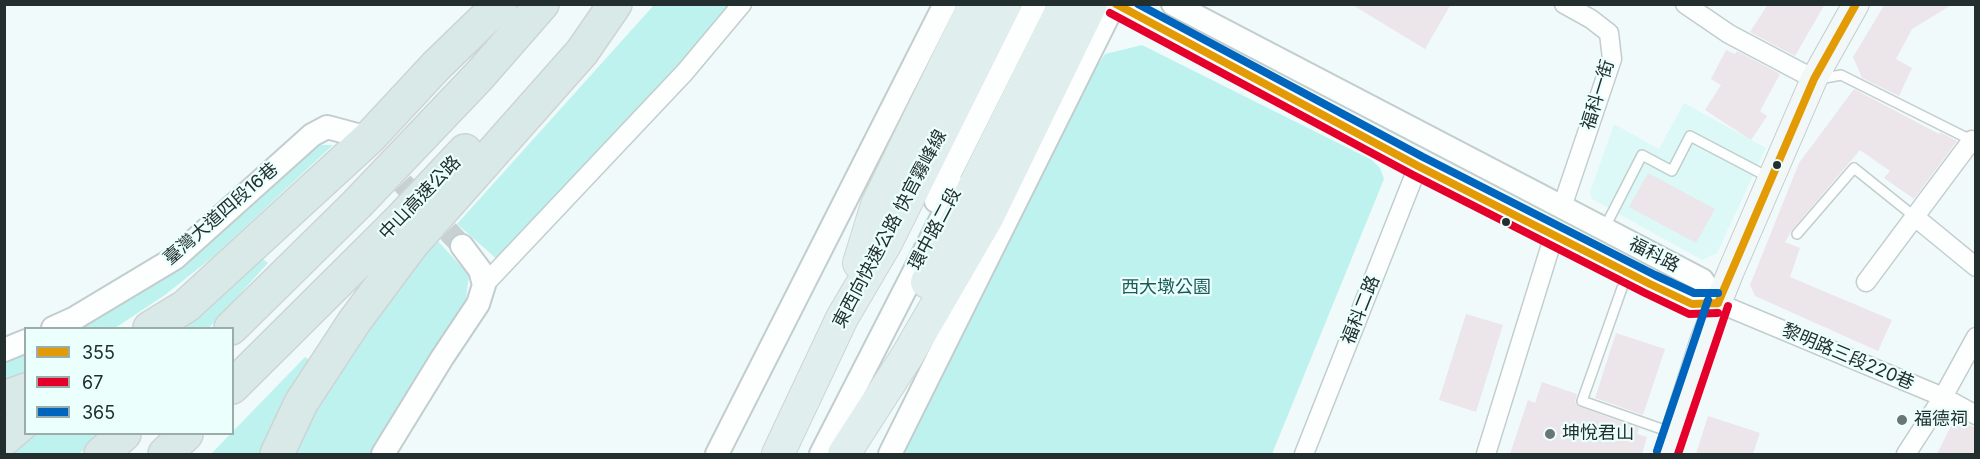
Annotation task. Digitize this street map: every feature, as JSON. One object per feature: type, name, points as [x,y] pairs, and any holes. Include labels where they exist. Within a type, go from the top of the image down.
[{"type":"highway","points":[[152,327],[186,306],[370,137],[436,66],[500,4]]},
{"type":"highway","points":[[232,327],[382,178],[480,75],[542,4]]},
{"type":"highway","name":"中山高速公路","points":[[234,385],[399,221],[604,4]]},
{"type":"highway","points":[[277,454],[301,403],[354,322],[412,244],[582,52],[615,4]]},
{"type":"highway","points":[[842,318],[877,205],[975,4]]},
{"type":"highway","name":"東西向快速公路 快官霧峰線","points":[[778,454],[842,318],[886,243],[1005,4]]},
{"type":"highway","points":[[843,454],[1065,4]]},
{"type":"highway","points":[[843,454],[907,356],[987,218],[1091,4]]},
{"type":"highway","points":[[4,399],[24,391]]},
{"type":"highway","points":[[4,438],[24,422]]},
{"type":"highway","points":[[101,454],[123,435]]},
{"type":"highway","points":[[165,454],[185,435]]},
{"type":"main road","points":[[1670,444],[1718,303],[1814,79],[1856,4]]},
{"type":"street","points":[[383,454],[478,304],[484,285],[685,72],[742,4]]},
{"type":"street","points":[[717,454],[945,4]]},
{"type":"street","name":"環中路二段","points":[[807,454],[1035,4]]},
{"type":"street","name":"環中路二段","points":[[821,454],[904,289],[1053,4]]},
{"type":"street","points":[[890,454],[1114,4]]},
{"type":"street","name":"福科路","points":[[1114,4],[1418,166],[1692,304],[1718,303]]},
{"type":"street","name":"福科路","points":[[1173,4],[1702,280],[1718,303]]},
{"type":"street","points":[[1685,4],[1729,34],[1814,79]]},
{"type":"street","name":"福科一街","points":[[1562,207],[1612,59],[1609,33],[1570,6]]},
{"type":"street","name":"臺灣大道四段16巷","points":[[54,327],[75,318],[175,258],[312,135],[327,128],[357,135]]},
{"type":"street","points":[[1866,282],[1974,141]]},
{"type":"street","name":"福科二路","points":[[1304,454],[1418,166]]},
{"type":"street","points":[[1915,217],[1976,267]]},
{"type":"street","points":[[1486,454],[1554,235]]},
{"type":"street","points":[[462,246],[480,270],[484,285]]},
{"type":"street","name":"黎明路三段220巷","points":[[1718,303],[1942,397],[1976,415]]},
{"type":"street","points":[[1906,454],[1976,338]]},
{"type":"street","points":[[4,351],[24,342]]},
{"type":"lane","points":[[1814,79],[1841,75],[1974,141]]},
{"type":"lane","points":[[1604,229],[1642,154],[1672,171],[1690,136],[1771,178]]},
{"type":"lane","points":[[1797,234],[1854,168],[1915,217]]},
{"type":"lane","points":[[1622,288],[1582,401],[1670,444]]},
{"type":"shaded area","points":[[1684,103],[1766,148],[1717,253],[1702,260],[1592,199],[1590,192],[1614,124],[1659,149]]},
{"type":"green space","points":[[654,5],[736,5],[500,262],[457,224]]},
{"type":"green space","name":"西大墩公園","points":[[1142,45],[1372,160],[1380,168],[1384,179],[1272,454],[904,454],[1091,76],[1105,54]]},
{"type":"green space","points":[[316,145],[333,145],[214,256],[165,295],[117,327],[67,327]]},
{"type":"green space","points":[[437,240],[469,275],[466,299],[433,350],[375,454],[288,454],[317,399],[395,292]]},
{"type":"green space","points":[[257,254],[268,263],[210,327],[175,327]]},
{"type":"green space","points":[[24,348],[24,373],[5,381],[4,358]]},
{"type":"green space","points":[[305,357],[314,363],[266,454],[211,454],[229,435],[234,435],[234,430]]},
{"type":"green space","points":[[25,435],[101,435],[79,454],[5,454]]},
{"type":"building","points":[[1351,4],[1451,4],[1425,49]]},
{"type":"building","points":[[1768,4],[1825,4],[1795,56],[1750,32]]},
{"type":"building","points":[[1885,4],[1953,4],[1912,29],[1896,59],[1912,68],[1899,96],[1862,78],[1853,57]]},
{"type":"building","points":[[1726,50],[1735,54],[1737,51],[1780,74],[1760,111],[1767,116],[1751,140],[1705,110],[1721,85],[1711,79]]},
{"type":"building","points":[[1854,89],[1939,134],[1940,132],[1957,141],[1914,199],[1884,178],[1890,171],[1860,150],[1792,230],[1785,242],[1800,248],[1790,277],[1892,320],[1878,351],[1755,296],[1750,285],[1799,163]]},
{"type":"building","points":[[1648,173],[1715,209],[1696,243],[1629,207]]},
{"type":"building","points":[[1466,314],[1503,325],[1476,412],[1439,400]]},
{"type":"building","points":[[1616,333],[1665,349],[1643,415],[1595,398]]},
{"type":"building","name":"坤悅君山","points":[[1542,382],[1577,394],[1575,402],[1580,407],[1639,428],[1637,434],[1647,437],[1642,454],[1510,454],[1528,400],[1535,403]]},
{"type":"building","points":[[1708,416],[1760,433],[1753,454],[1696,454]]},
{"type":"building","points":[[1955,418],[1976,428],[1976,454],[1937,454]]},
{"type":"tunnel","points":[[357,135],[462,246]]},
{"type":"transit line","name":"355","points":[[1116,4],[1418,166],[1650,284],[1692,304],[1718,303]]},
{"type":"transit line","name":"365","points":[[1138,4],[1423,157],[1655,275],[1694,293],[1718,293]]},
{"type":"transit line","name":"355","points":[[1718,303],[1814,79],[1856,4]]},
{"type":"transit line","name":"67","points":[[1110,13],[1413,175],[1645,293],[1689,314],[1718,313]]},
{"type":"transit line","name":"365","points":[[1657,451],[1708,300]]},
{"type":"transit line","name":"67","points":[[1678,454],[1728,306]]},
{"type":"place","name":"福德祠","points":[[1902,420]]},
{"type":"place","name":"坤悅君山","points":[[1550,434]]}]
